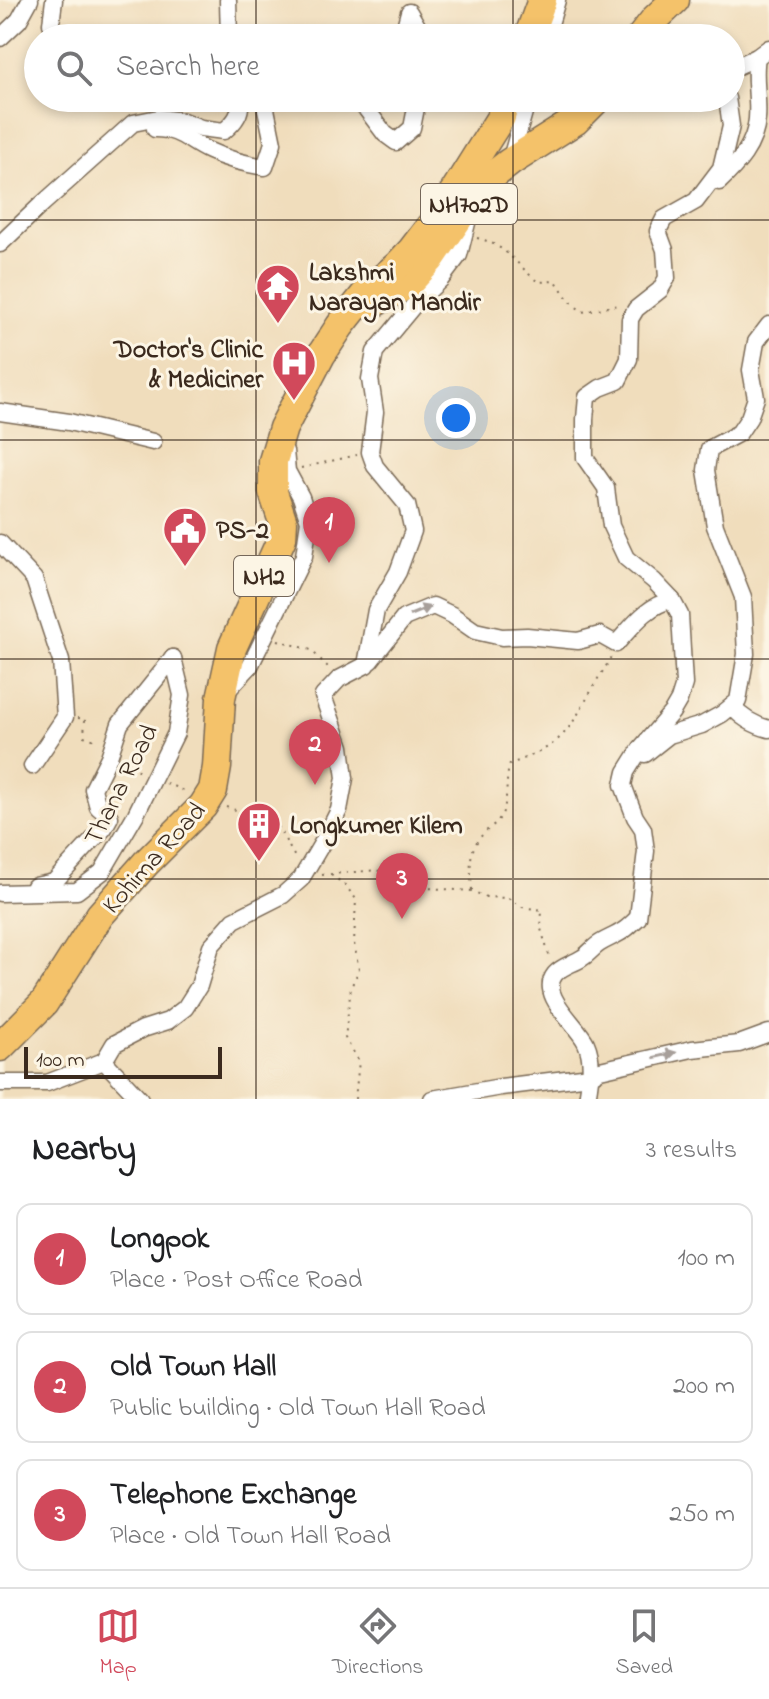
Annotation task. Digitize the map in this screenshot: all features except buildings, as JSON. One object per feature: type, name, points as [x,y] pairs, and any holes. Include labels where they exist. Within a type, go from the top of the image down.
[{"type":"highway","points":[[533,24],[542,0]]},
{"type":"highway","points":[[651,24],[675,0]]},
{"type":"highway","name":"Kohima Road","points":[[0,1047],[44,1003],[100,915],[203,806],[213,790],[221,698],[232,648],[282,538],[283,522],[273,492],[273,461],[283,428],[321,355],[367,292],[412,250],[442,211],[502,112]]},
{"type":"highway","name":"NH702D","points":[[348,317],[407,285],[431,259],[482,184],[584,112]]},
{"type":"street","points":[[0,38],[19,20],[30,0]]},
{"type":"street","points":[[51,24],[54,0]]},
{"type":"street","points":[[228,0],[229,24]]},
{"type":"street","points":[[550,24],[557,0]]},
{"type":"street","points":[[406,24],[409,12],[416,24]]},
{"type":"street","points":[[745,62],[763,52]]},
{"type":"street","points":[[587,1099],[590,1058],[586,1043],[557,1005],[551,992],[552,978],[560,969],[584,957],[599,943],[624,930],[638,918],[646,851],[643,829],[623,785],[626,772],[641,748],[672,712],[684,684],[680,615],[672,600],[654,581],[626,558],[611,526],[606,488],[585,458],[587,397],[618,381],[629,359],[630,319],[636,309],[660,290],[667,278],[665,250],[658,231],[664,219],[696,201],[730,171],[752,141],[757,120],[754,72],[763,52]]},
{"type":"street","points":[[0,244],[133,123],[158,118],[224,131],[235,122],[239,112]]},
{"type":"street","points":[[118,136],[171,129],[208,151],[265,167],[273,143],[267,112]]},
{"type":"street","points":[[368,112],[385,134],[396,142],[412,128],[415,112]]},
{"type":"street","points":[[510,162],[524,112]]},
{"type":"street","points":[[696,201],[721,168],[731,126],[729,112]]},
{"type":"street","points":[[366,665],[376,610],[398,572],[413,531],[407,505],[375,466],[370,452],[375,412],[370,379],[375,352],[459,255],[466,223],[482,184]]},
{"type":"street","points":[[623,785],[645,755],[669,735],[702,725],[738,701],[746,654],[743,597],[715,526],[706,470],[709,449],[739,433],[749,418],[756,398],[751,370],[756,342],[769,325]]},
{"type":"street","points":[[221,698],[250,666],[304,556],[309,521],[287,471],[285,453],[295,407]]},
{"type":"street","points":[[0,412],[69,422],[153,442]]},
{"type":"street","points":[[0,543],[34,579],[61,661],[65,717],[32,766]]},
{"type":"street","points":[[0,1083],[47,1083],[104,1061],[114,1044],[143,1029],[168,1021],[185,1008],[199,986],[211,946],[234,920],[283,895],[301,879],[339,810],[345,778],[341,747],[323,696],[339,679],[366,665],[404,618],[433,606],[475,631],[502,637],[578,641],[600,635],[616,644],[644,614],[660,602],[672,600]]},
{"type":"street","name":"Thana Road","points":[[2,893],[77,891],[102,872],[136,814],[176,733],[182,695],[173,658],[120,724],[110,752]]},
{"type":"street","points":[[732,706],[755,726],[769,729]]},
{"type":"street","points":[[2,893],[54,882],[104,828],[110,817],[98,807],[93,789],[110,752]]},
{"type":"street","points":[[432,1099],[590,1076],[600,1070],[692,1049],[739,1044],[769,1033]]},
{"type":"street","points":[[104,1061],[140,1099]]},
{"type":"path","points":[[464,235],[491,241],[512,256],[538,282],[556,281],[582,312],[619,305],[636,309]]},
{"type":"path","points":[[287,471],[370,452]]},
{"type":"path","points":[[265,637],[311,650],[339,679]]},
{"type":"path","points":[[472,891],[470,855],[475,844],[500,819],[510,764],[542,752],[561,739],[608,664],[616,644]]},
{"type":"path","points":[[65,717],[85,719],[84,736],[154,777],[192,794],[203,806],[229,807],[275,822],[300,866],[301,879],[377,870],[413,887],[472,891],[486,897],[508,898],[522,907],[542,910],[541,929],[549,955],[545,965]]},
{"type":"path","points":[[330,874],[344,884],[356,899],[354,943],[359,970],[351,987],[345,1038],[359,1061],[355,1099]]},
{"type":"place","name":"Lakshmi Narayan Mandir","points":[[278,325]]},
{"type":"place","name":"Doctor's Clinic & Mediciner","points":[[294,402]]},
{"type":"place","name":"Longpok","points":[[329,563]]},
{"type":"place","name":"PS-2","points":[[185,568]]},
{"type":"place","name":"Old Town Hall","points":[[315,785]]},
{"type":"place","name":"Longkumer Kilem","points":[[259,863]]},
{"type":"place","name":"Telephone Exchange","points":[[402,919]]}]
